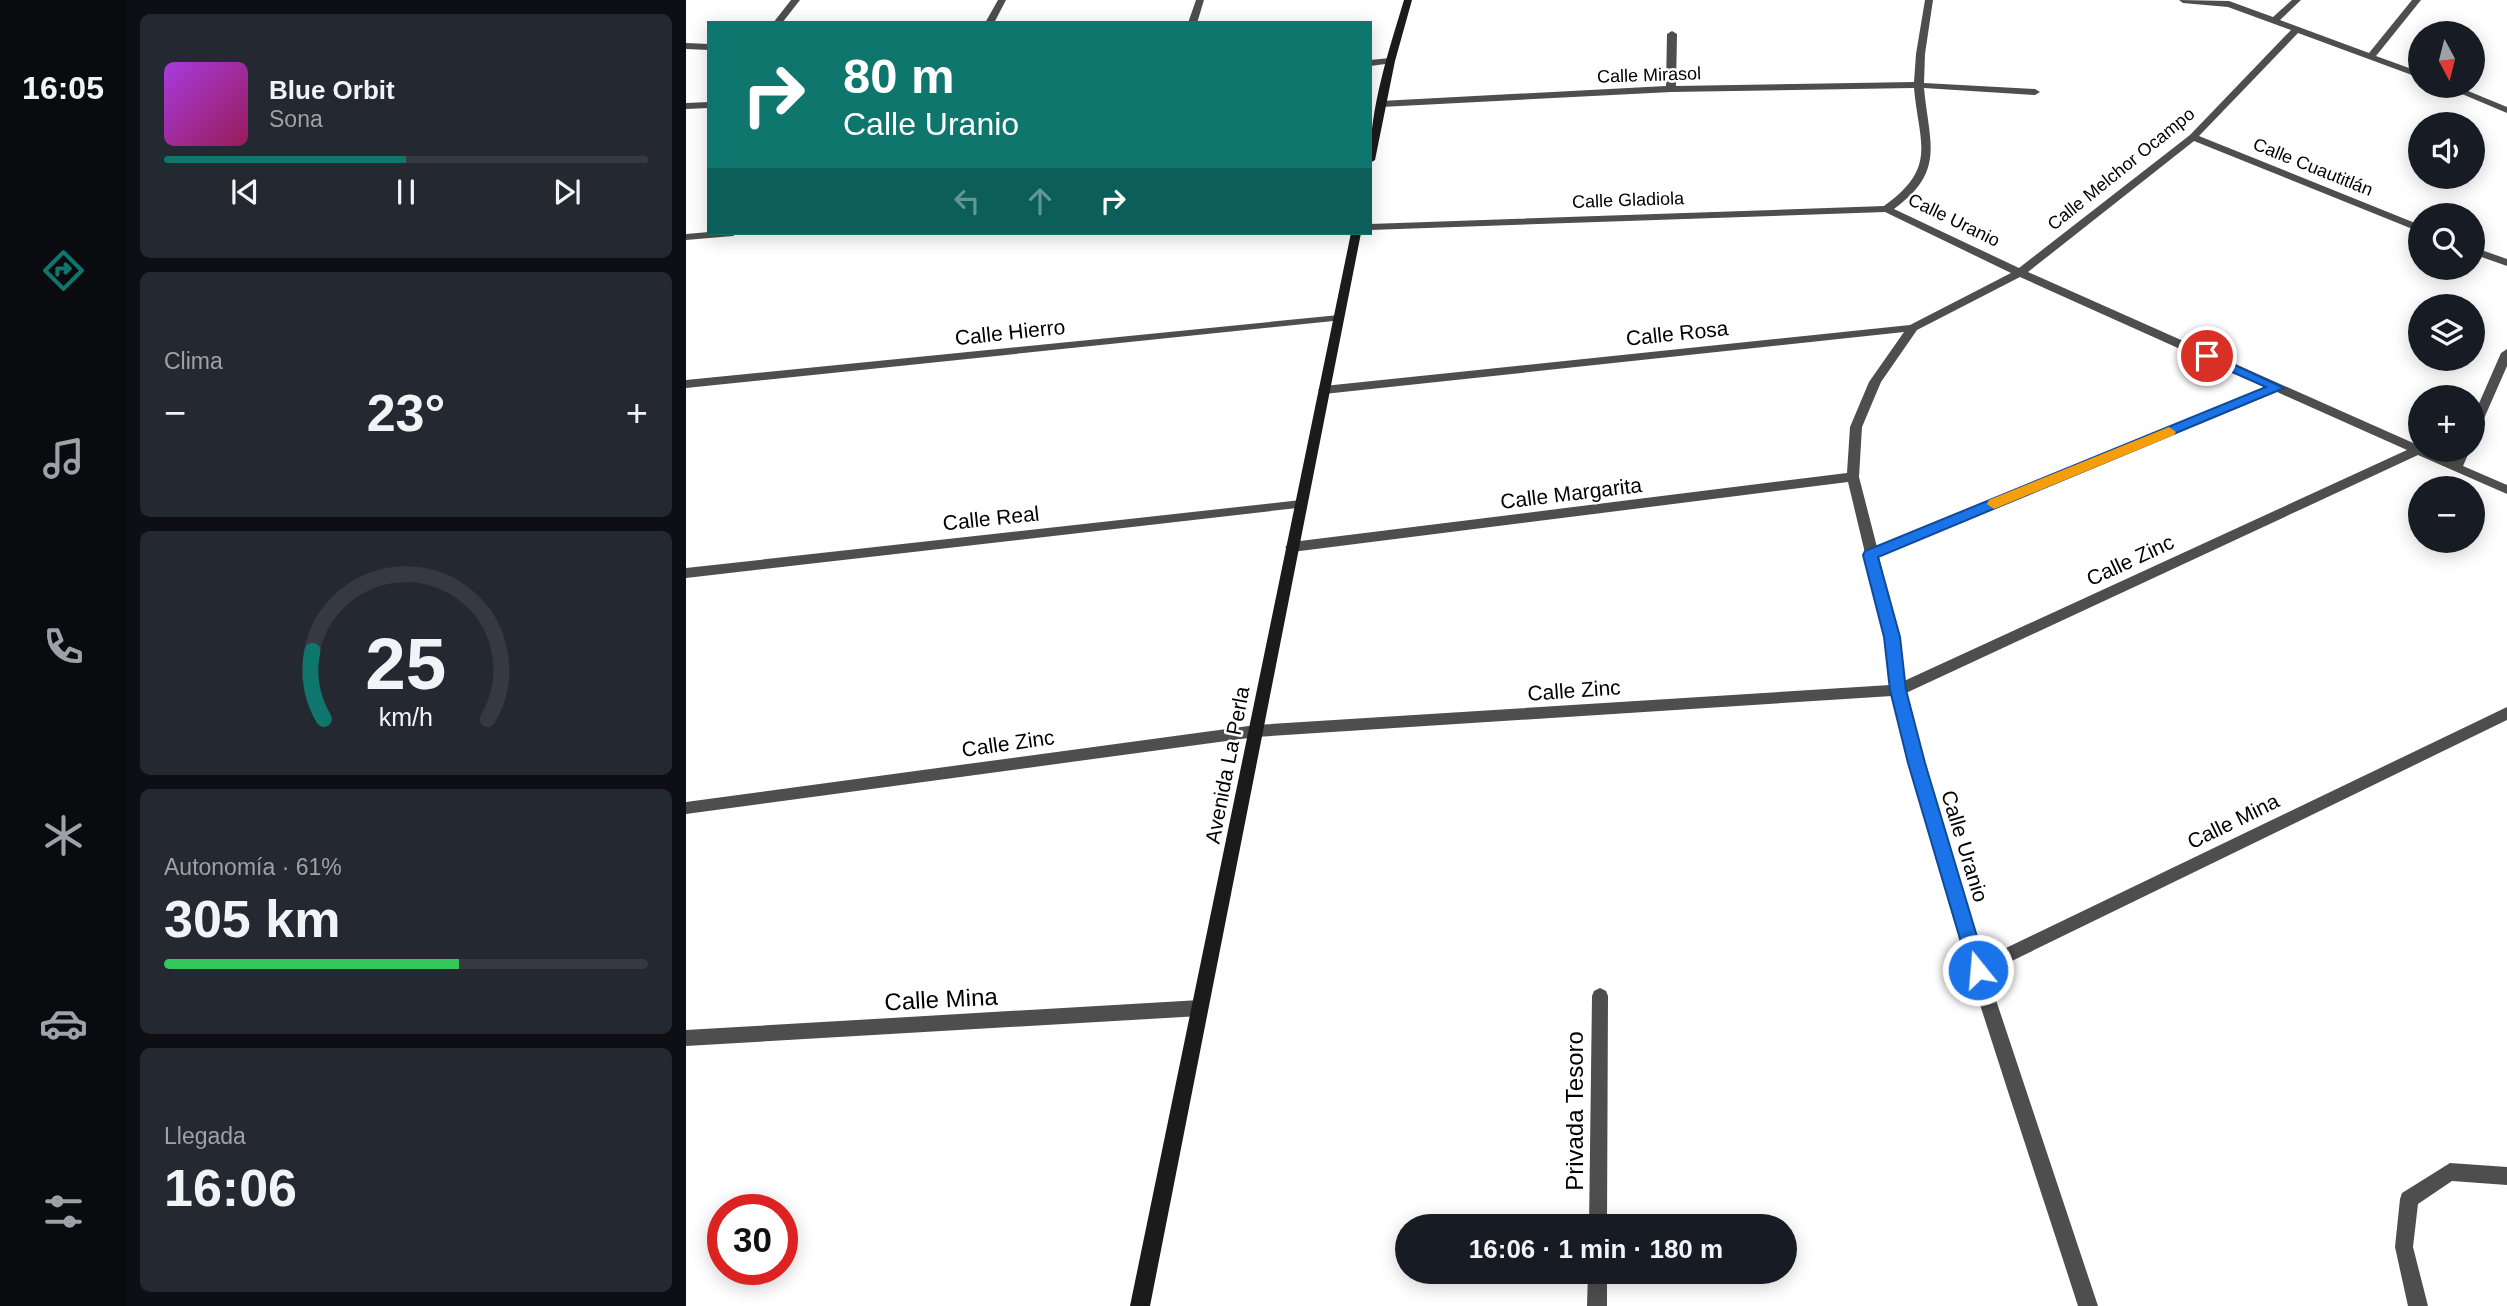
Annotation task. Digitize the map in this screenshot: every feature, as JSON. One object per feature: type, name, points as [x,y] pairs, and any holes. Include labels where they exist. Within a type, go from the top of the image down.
[{"type":"street","points":[[779,21],[796,0]]},
{"type":"street","points":[[990,21],[1002,0]]},
{"type":"street","points":[[1193,21],[1200,0]]},
{"type":"street","points":[[1372,150],[1390,61],[1408,0]]},
{"type":"street","name":"Calle Uranio","points":[[1887,209],[1908,195],[1920,182],[1928,148],[1918,85],[1929,0]]},
{"type":"street","points":[[2183,0],[2214,2],[2275,20],[2408,70]]},
{"type":"street","points":[[2275,20],[2297,0]]},
{"type":"street","points":[[2372,55],[2417,0]]},
{"type":"street","name":"Calle Melchor Ocampo","points":[[2020,273],[2193,137],[2298,28]]},
{"type":"street","points":[[1671,89],[1672,34]]},
{"type":"street","points":[[686,46],[707,47]]},
{"type":"street","points":[[1372,63],[1390,61]]},
{"type":"street","name":"Calle Mirasol","points":[[1381,104],[1671,89],[1918,85],[2035,92]]},
{"type":"street","points":[[2478,98],[2507,110]]},
{"type":"street","points":[[686,106],[707,105]]},
{"type":"street","name":"Calle Cuautitlán","points":[[2193,137],[2408,224]]},
{"type":"street","name":"Calle Uranio","points":[[1887,209],[2020,273],[2408,446]]},
{"type":"street","name":"Calle Gladiola","points":[[1372,227],[1887,209]]},
{"type":"street","points":[[686,237],[710,235]]},
{"type":"street","name":"Avenida La Perla","points":[[1140,1306],[1356,235]]},
{"type":"street","points":[[2485,255],[2507,263]]},
{"type":"street","name":"Calle Rosa","points":[[1324,390],[1913,328],[2020,273]]},
{"type":"street","name":"Calle Hierro","points":[[686,384],[1339,318]]},
{"type":"street","name":"Calle Uranio","points":[[1913,328],[1875,382],[1856,426],[1853,477],[1892,637],[1898,690],[1916,763],[1978,970],[2088,1306]]},
{"type":"street","points":[[2485,403],[2507,353]]},
{"type":"street","points":[[1870,555],[2277,388]]},
{"type":"street","name":"Calle Zinc","points":[[686,808],[1256,731],[1898,690],[2408,454]]},
{"type":"street","name":"Calle Uranio","points":[[2443,462],[2507,490]]},
{"type":"street","points":[[2456,468],[2459,462]]},
{"type":"street","name":"Calle Margarita","points":[[1292,547],[1853,477]]},
{"type":"street","name":"Calle Real","points":[[686,573],[1301,504]]},
{"type":"street","name":"Calle Mina","points":[[1978,970],[2507,713]]},
{"type":"street","name":"Privada Tesoro","points":[[1598,1214],[1600,996]]},
{"type":"street","name":"Calle Mina","points":[[686,1038],[1200,1008]]},
{"type":"street","points":[[2418,1306],[2404,1247],[2409,1199],[2450,1172],[2507,1177]]},
{"type":"street","points":[[1597,1306],[1598,1284]]},
{"type":"slow traffic","points":[[1994,504],[2169,432]]},
{"type":"route","points":[[1978,970],[1916,763],[1898,690],[1892,637],[1870,555],[2277,388],[2207,356]]}]
